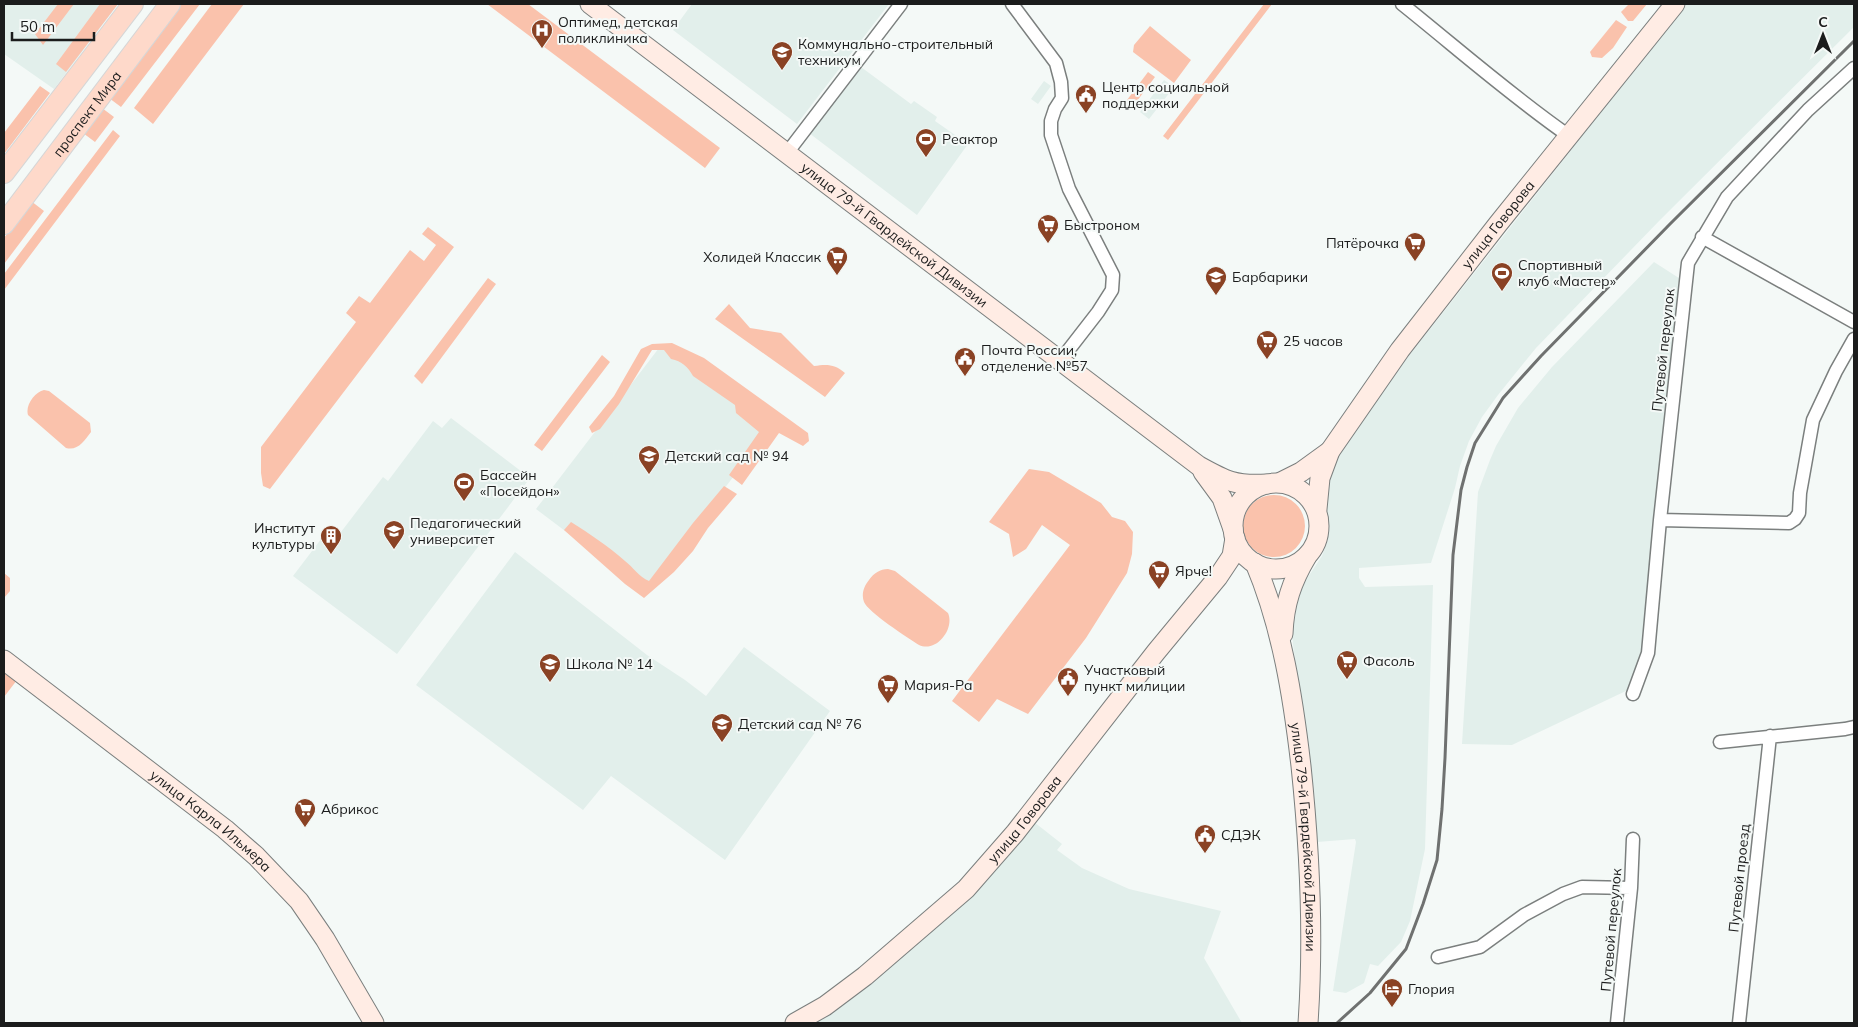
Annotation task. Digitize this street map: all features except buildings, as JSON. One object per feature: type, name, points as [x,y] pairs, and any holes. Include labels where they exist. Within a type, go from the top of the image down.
[{"type":"main road","points":[[4,173],[133,4]]},
{"type":"main road","name":"проспект Мира","points":[[4,224],[170,4]]},
{"type":"main road","points":[[67,90],[91,108]]},
{"type":"street","name":"улица 79-й Гвардейской Дивизии","points":[[590,4],[1199,466],[1232,483],[1247,485],[1274,483]]},
{"type":"street","points":[[787,154],[901,4]]},
{"type":"street","points":[[1012,4],[1056,63],[1061,82],[1062,98],[1051,121],[1051,135],[1069,189],[1113,275],[1112,290],[1098,312],[1060,361]]},
{"type":"street","points":[[1402,4],[1541,117],[1568,136]]},
{"type":"street","name":"улица Говорова","points":[[1317,510],[1320,478],[1330,451],[1400,350],[1568,136],[1675,4]]},
{"type":"street","name":"Путевой переулок","points":[[1633,694],[1648,653],[1660,520],[1688,262],[1727,197],[1808,110],[1854,68]]},
{"type":"street","points":[[1702,237],[1854,322]]},
{"type":"street","points":[[1660,520],[1789,523],[1795,519],[1799,513],[1800,493],[1813,420],[1836,371],[1854,339]]},
{"type":"street","name":"улица Говорова","points":[[1274,483],[1301,472],[1330,451]]},
{"type":"street","name":"улица 79-й Гвардейской Дивизии","points":[[1199,466],[1222,498],[1234,534]]},
{"type":"street","points":[[1218,577],[1242,564],[1255,563],[1273,568],[1284,568],[1296,564],[1309,553],[1315,544],[1319,530],[1317,510],[1302,492],[1274,483],[1249,492],[1242,499],[1234,517],[1234,534],[1239,548],[1255,563]]},
{"type":"street","name":"улица Говорова","points":[[795,1023],[825,1006],[865,976],[966,889],[1015,833],[1156,652],[1218,577],[1232,556],[1234,534]]},
{"type":"street","name":"улица 79-й Гвардейской Дивизии","points":[[1283,652],[1286,602],[1294,579],[1309,553]]},
{"type":"street","name":"улица 79-й Гвардейской Дивизии","points":[[1255,563],[1283,652],[1299,751],[1310,868],[1311,978],[1308,1023]]},
{"type":"street","name":"улица Карла Ильмера","points":[[4,660],[225,829],[256,856],[298,901],[324,939],[374,1023]]},
{"type":"street","points":[[1720,742],[1854,727]]},
{"type":"street","name":"Путевой проезд","points":[[1739,1023],[1770,736]]},
{"type":"street","name":"Путевой переулок","points":[[1617,1023],[1631,888],[1633,839]]},
{"type":"street","points":[[1438,957],[1480,947],[1524,915],[1576,889],[1582,887],[1631,888]]},
{"type":"shaded area","points":[[4,4],[118,4],[54,89],[4,54]]},
{"type":"shaded area","points":[[58,4],[74,4],[43,45],[35,34]]},
{"type":"shaded area","points":[[100,4],[118,4],[66,72],[56,64]]},
{"type":"shaded area","points":[[181,4],[200,4],[121,107],[109,98]]},
{"type":"shaded area","points":[[212,4],[244,4],[153,124],[134,108]]},
{"type":"shaded area","points":[[487,4],[528,4],[720,148],[705,168]]},
{"type":"shaded area","name":"Коммунально-строительный техникум","points":[[692,4],[889,4],[797,124],[673,30]]},
{"type":"shaded area","points":[[1264,4],[1272,4],[1168,140],[1163,136]]},
{"type":"shaded area","points":[[1629,4],[1647,4],[1633,21],[1628,21],[1621,12]]},
{"type":"shaded area","points":[[1686,4],[1854,4],[1854,27],[1661,219],[1536,348],[1498,395],[1482,417],[1469,441],[1431,563],[1359,568],[1359,578],[1365,587],[1433,585],[1425,849],[1410,921],[1401,942],[1378,966],[1370,964],[1364,983],[1346,993],[1333,991],[1356,842],[1355,839],[1317,842],[1314,790],[1291,621],[1300,589],[1322,556],[1328,540],[1324,492],[1329,466],[1408,357],[1572,149],[1588,121]]},
{"type":"shaded area","points":[[1616,20],[1627,27],[1613,48],[1602,58],[1592,57],[1590,52]]},
{"type":"shaded area","points":[[1150,26],[1191,60],[1174,83],[1133,52],[1134,45]]},
{"type":"shaded area","points":[[861,67],[911,104],[914,101],[937,117],[935,121],[968,144],[917,215],[809,133]]},
{"type":"shaded area","points":[[1148,72],[1155,77],[1131,109],[1124,104]]},
{"type":"shaded area","points":[[1164,80],[1174,87],[1149,119],[1140,112]]},
{"type":"shaded area","points":[[1044,81],[1051,86],[1038,104],[1031,99]]},
{"type":"shaded area","points":[[40,86],[50,93],[4,154],[4,133]]},
{"type":"shaded area","points":[[102,108],[114,117],[95,142],[83,133]]},
{"type":"shaded area","points":[[113,130],[120,136],[4,290],[4,274]]},
{"type":"shaded area","points":[[31,201],[44,211],[4,264],[4,238]]},
{"type":"shaded area","points":[[428,227],[454,247],[270,489],[263,486],[261,447],[356,322],[346,313],[359,296],[370,303],[410,250],[424,261],[436,245],[422,234]]},
{"type":"shaded area","points":[[1654,262],[1682,280],[1644,651],[1628,690],[1512,745],[1462,744],[1478,492],[1490,460],[1518,408],[1552,367]]},
{"type":"shaded area","points":[[488,278],[496,284],[422,384],[414,376]]},
{"type":"shaded area","points":[[729,304],[750,328],[781,333],[814,366],[831,365],[845,373],[825,397],[715,319]]},
{"type":"shaded area","points":[[672,343],[704,358],[808,433],[809,441],[803,446],[779,433],[742,485],[729,475],[759,432],[736,413],[735,405],[693,376],[684,365],[671,359],[664,350],[652,350],[619,404],[600,429],[592,433],[589,427],[614,396],[641,349],[652,344]]},
{"type":"shaded area","name":"Детский сад № 94","points":[[662,344],[771,427],[646,592],[536,509]]},
{"type":"shaded area","points":[[602,355],[610,362],[542,451],[534,445]]},
{"type":"shaded area","points":[[44,390],[49,391],[90,423],[91,432],[77,447],[66,448],[28,415],[28,407],[32,400],[37,393]]},
{"type":"shaded area","name":"Педагогический университет","points":[[451,418],[530,478],[397,654],[293,576],[331,526],[341,532],[383,477],[388,481],[433,421],[442,428]]},
{"type":"shaded area","points":[[1029,469],[1049,472],[1101,503],[1112,517],[1125,521],[1133,532],[1132,554],[1127,573],[1086,638],[1028,714],[997,699],[979,722],[952,701],[1070,545],[1042,525],[1026,549],[1013,557],[1009,534],[989,522]]},
{"type":"shaded area","points":[[724,486],[737,494],[708,528],[693,551],[674,572],[644,598],[625,584],[564,530],[571,522],[605,545],[649,581]]},
{"type":"shaded area","points":[[1274,495],[1291,500],[1296,504],[1300,509],[1305,526],[1300,543],[1296,548],[1291,552],[1274,557],[1257,552],[1252,548],[1248,543],[1243,526],[1248,509],[1252,504],[1257,500]]},
{"type":"shaded area","points":[[515,552],[647,655],[706,696],[744,647],[830,711],[725,860],[611,776],[583,810],[416,685]]},
{"type":"shaded area","points":[[888,569],[895,571],[948,613],[949,626],[937,643],[925,647],[919,645],[880,618],[864,602],[863,593],[867,582],[877,572]]},
{"type":"shaded area","points":[[4,573],[10,578],[10,591],[4,598]]},
{"type":"shaded area","points":[[4,670],[17,680],[4,697]]},
{"type":"shaded area","points":[[1034,822],[1062,844],[1057,850],[1082,868],[1129,889],[1221,911],[1204,958],[1242,1023],[810,1023]]},
{"type":"railway","points":[[1337,1023],[1370,993],[1406,949],[1437,860],[1445,758],[1453,555],[1461,490],[1475,443],[1503,398],[1541,356],[1670,224],[1854,41]]},
{"type":"place","name":"Оптимед, детская поликлиника","points":[[542,49]]},
{"type":"place","name":"Коммунально-строительный техникум","points":[[782,71]]},
{"type":"place","name":"Центр социальной поддержки","points":[[1086,114]]},
{"type":"place","name":"Реактор","points":[[926,158]]},
{"type":"place","name":"Быстроном","points":[[1048,244]]},
{"type":"place","name":"Пятёрочка","points":[[1415,262]]},
{"type":"place","name":"Холидей Классик","points":[[837,276]]},
{"type":"place","name":"Спортивный клуб «Мастер»","points":[[1502,292]]},
{"type":"place","name":"Барбарики","points":[[1216,296]]},
{"type":"place","name":"25 часов","points":[[1267,360]]},
{"type":"place","name":"Почта России, отделение №57","points":[[965,377]]},
{"type":"place","name":"Детский сад № 94","points":[[649,475]]},
{"type":"place","name":"Бассейн «Посейдон»","points":[[464,502]]},
{"type":"place","name":"Педагогический университет","points":[[394,550]]},
{"type":"place","name":"Институт культуры","points":[[331,555]]},
{"type":"place","name":"Ярче!","points":[[1159,590]]},
{"type":"place","name":"Фасоль","points":[[1347,680]]},
{"type":"place","name":"Школа № 14","points":[[550,683]]},
{"type":"place","name":"Участковый пункт милиции","points":[[1068,697]]},
{"type":"place","name":"Мария-Ра","points":[[888,704]]},
{"type":"place","name":"Детский сад № 76","points":[[722,743]]},
{"type":"place","name":"Абрикос","points":[[305,828]]},
{"type":"place","name":"СДЭК","points":[[1205,854]]},
{"type":"place","name":"Глория","points":[[1392,1008]]}]
